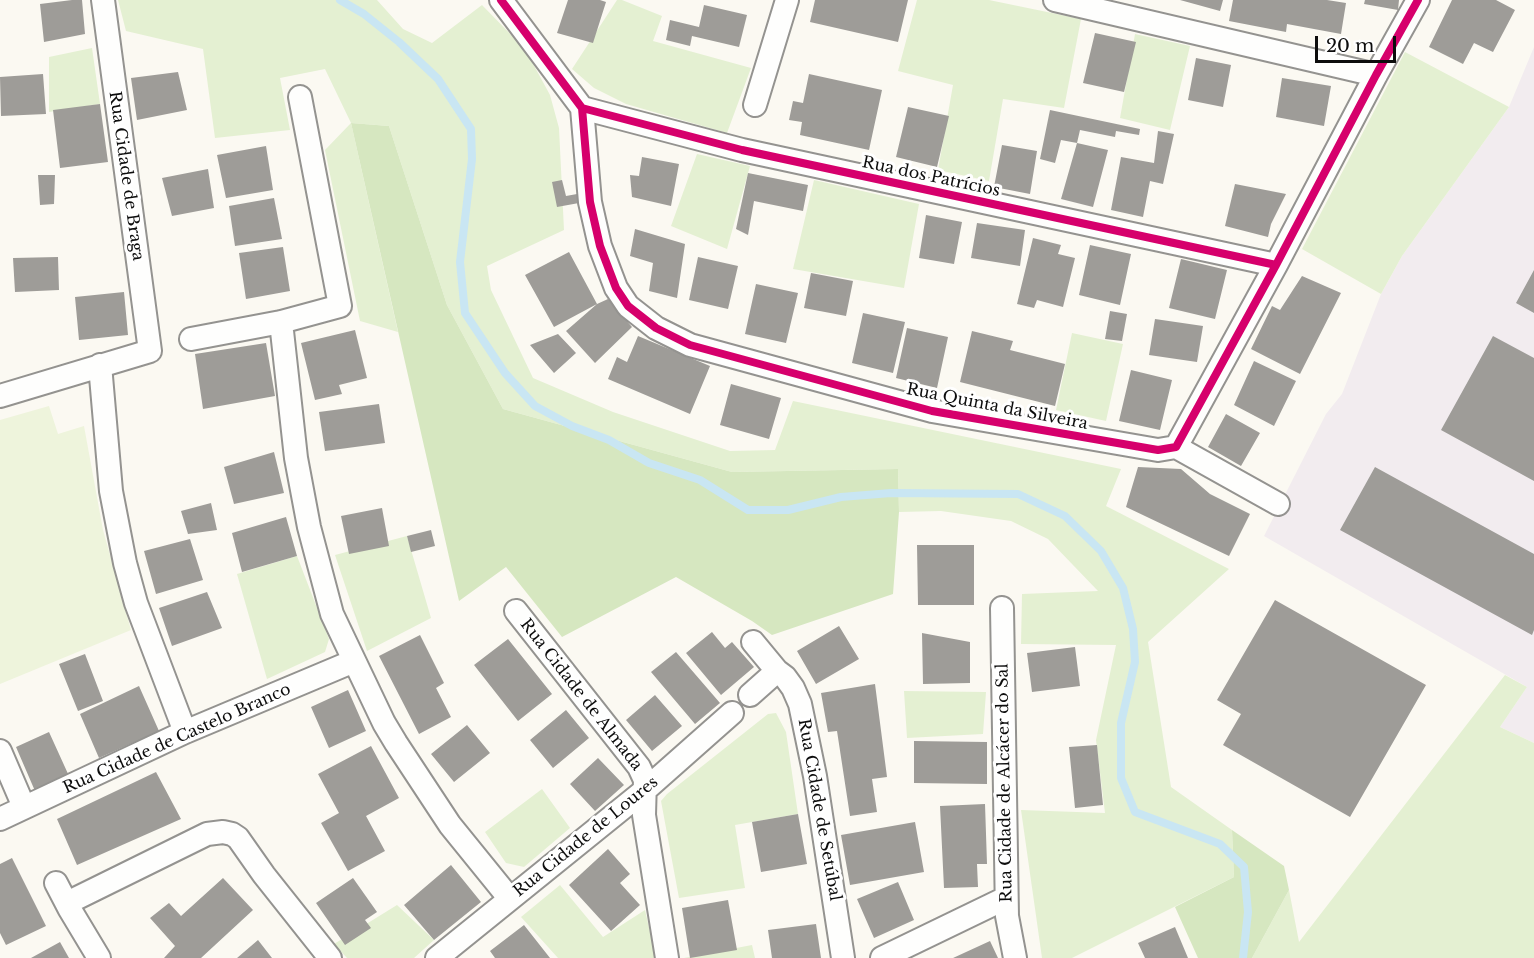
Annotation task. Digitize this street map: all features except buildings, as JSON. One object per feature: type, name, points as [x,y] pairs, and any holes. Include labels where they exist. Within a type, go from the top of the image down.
[{"type":"street","name":"Rua Cidade de Braga","points":[[100,365],[150,351],[103,0]]},
{"type":"street","points":[[501,0],[582,108]]},
{"type":"street","points":[[755,105],[787,0]]},
{"type":"street","points":[[1055,0],[1376,75]]},
{"type":"street","points":[[1278,504],[1176,447],[1418,0]]},
{"type":"street","points":[[191,339],[281,321],[339,306],[300,97]]},
{"type":"street","name":"Rua dos Patrícios","points":[[582,108],[742,150],[1276,265]]},
{"type":"street","name":"Rua Quinta da Silveira","points":[[582,108],[590,202],[600,246],[616,288],[628,306],[656,328],[690,345],[932,411],[1158,450],[1176,447]]},
{"type":"street","points":[[281,321],[296,458],[309,527],[332,614],[384,723],[450,825],[510,899]]},
{"type":"street","points":[[0,396],[100,365],[111,491],[125,564],[139,612],[185,732]]},
{"type":"street","name":"Rua Cidade de Alcácer do Sal","points":[[1002,608],[1006,898],[1015,958]]},
{"type":"street","name":"Rua Cidade de Almada","points":[[516,611],[639,767],[645,780],[644,815],[667,958]]},
{"type":"street","name":"Rua Cidade de Setúbal","points":[[753,642],[794,688],[800,704],[815,776],[843,958]]},
{"type":"street","name":"Rua Cidade de Castelo Branco","points":[[0,819],[185,732],[354,662]]},
{"type":"street","points":[[750,695],[777,671]]},
{"type":"street","name":"Rua Cidade de Loures","points":[[437,958],[645,790],[732,713]]},
{"type":"street","points":[[0,750],[24,807]]},
{"type":"street","points":[[67,903],[207,834],[223,832],[238,838],[264,875],[330,958]]},
{"type":"street","points":[[56,883],[99,958]]},
{"type":"street","points":[[882,958],[1006,898]]},
{"type":"shaded area","points":[[1534,47],[1534,743],[1500,727],[1527,687],[1264,536],[1326,414],[1342,394],[1381,294],[1402,256],[1509,107]]},
{"type":"green space","points":[[118,0],[377,0],[403,29],[432,43],[482,5],[525,49],[550,95],[559,128],[564,230],[487,266],[491,290],[533,378],[613,412],[730,451],[775,450],[793,401],[1121,469],[1106,506],[1229,569],[1148,642],[1171,787],[1232,830],[1234,877],[1072,958],[1042,958],[1021,810],[1105,813],[1096,740],[1116,645],[1021,644],[1022,594],[1098,591],[1048,539],[1011,521],[941,511],[899,512],[898,469],[732,472],[503,409],[447,305],[389,126],[351,123],[325,69],[280,78],[290,130],[215,138],[203,49],[126,31]]},
{"type":"green space","points":[[617,0],[662,16],[653,41],[751,68],[727,133],[626,104],[594,88],[572,69]]},
{"type":"green space","points":[[917,0],[989,0],[1081,19],[1064,108],[1003,99],[989,181],[938,170],[953,85],[898,71]]},
{"type":"green space","points":[[1135,34],[1190,46],[1170,130],[1120,118]]},
{"type":"green space","points":[[92,48],[100,104],[49,112],[49,57]]},
{"type":"green space","points":[[1405,52],[1509,107],[1402,256],[1381,294],[1302,249]]},
{"type":"green space","points":[[351,123],[398,332],[360,321],[325,150]]},
{"type":"green space","points":[[351,123],[389,126],[447,305],[503,409],[732,472],[898,469],[899,512],[893,594],[772,635],[676,577],[562,637],[506,567],[459,601]]},
{"type":"green space","points":[[697,154],[750,166],[727,249],[671,226]]},
{"type":"green space","points":[[814,180],[919,204],[904,288],[793,269]]},
{"type":"green space","points":[[1072,333],[1123,344],[1106,421],[1056,410]]},
{"type":"green space","points":[[49,406],[58,434],[84,426],[103,530],[131,630],[0,684],[0,420]]},
{"type":"green space","points":[[407,536],[431,618],[367,651],[335,555]]},
{"type":"green space","points":[[297,556],[329,639],[325,652],[267,679],[237,574]]},
{"type":"green space","points":[[1505,675],[1527,687],[1500,727],[1534,743],[1534,958],[1252,958],[1289,890],[1299,942]]},
{"type":"green space","points":[[904,691],[986,692],[983,734],[907,738]]},
{"type":"green space","points":[[776,713],[786,732],[798,814],[735,825],[745,888],[679,898],[661,801],[768,714]]},
{"type":"green space","points":[[542,789],[570,828],[524,867],[506,863],[485,832]]},
{"type":"green space","points":[[1232,830],[1284,866],[1289,890],[1252,958],[1198,958],[1175,907],[1234,877]]},
{"type":"green space","points":[[560,885],[603,937],[645,910],[656,958],[558,958],[521,917]]},
{"type":"green space","points":[[397,905],[434,940],[414,958],[347,958],[334,944]]},
{"type":"green space","points":[[752,945],[755,958],[684,958]]},
{"type":"waterway","points":[[340,0],[364,14],[399,42],[438,79],[471,129],[472,159],[460,262],[465,313],[505,373],[535,406],[572,426],[609,440],[649,463],[700,480],[748,510],[788,510],[841,497],[891,493],[1018,494],[1065,516],[1101,551],[1123,588],[1133,629],[1135,662],[1121,723],[1121,778],[1135,812],[1220,844],[1244,867],[1248,912],[1243,958]]},
{"type":"cycle path","points":[[501,0],[582,108],[590,202],[600,246],[616,288],[628,306],[656,328],[690,345],[932,411],[1158,450],[1176,447],[1418,0]]},
{"type":"cycle path","points":[[582,108],[742,150],[1276,265]]}]
